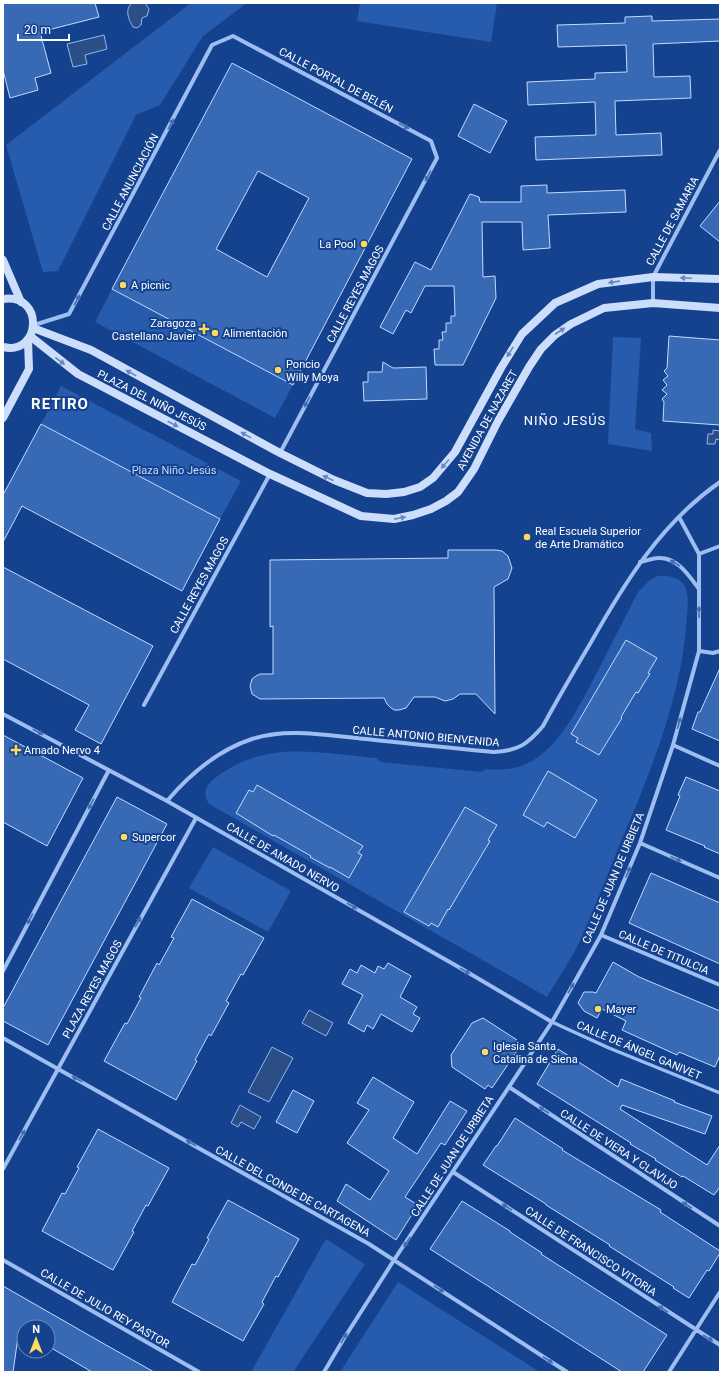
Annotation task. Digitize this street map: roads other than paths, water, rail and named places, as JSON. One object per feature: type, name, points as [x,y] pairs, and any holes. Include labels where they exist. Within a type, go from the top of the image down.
[{"type":"main road","points":[[3,260],[21,302]]},
{"type":"main road","name":"AVENIDA DE NAZARET","points":[[280,454],[334,480],[367,493],[386,494],[404,492],[420,487],[433,478],[455,452],[500,368],[522,334],[555,303],[598,284],[653,276],[720,279]]},
{"type":"main road","points":[[3,299],[17,299],[30,309],[34,326],[29,338],[29,369],[3,418]]},
{"type":"main road","name":"AVENIDA DE NAZARET","points":[[270,474],[361,516],[394,519],[413,515],[430,509],[446,501],[458,492],[474,469],[529,367],[541,349],[555,335],[571,324],[604,308],[653,303],[720,308]]},
{"type":"main road","name":"PLAZA DEL NIÑO JESÚS","points":[[34,326],[91,350],[280,454]]},
{"type":"main road","points":[[3,347],[14,348],[21,345],[29,338]]},
{"type":"main road","name":"PLAZA DEL NIÑO JESÚS","points":[[29,338],[78,374],[270,474]]},
{"type":"street","name":"CALLE PORTAL DE BELÉN","points":[[233,36],[430,140]]},
{"type":"street","name":"CALLE ANUNCIACIÓN","points":[[34,326],[69,314],[212,45],[233,36]]},
{"type":"street","name":"CALLE REYES MAGOS","points":[[280,454],[437,158],[430,140]]},
{"type":"street","name":"CALLE DE SAMARIA","points":[[653,303],[653,276],[720,150]]},
{"type":"street","name":"CALLE REYES MAGOS","points":[[144,705],[270,474]]},
{"type":"street","name":"CALLE ANTONIO BIENVENIDA","points":[[167,801],[184,782],[220,754],[253,739],[273,735],[294,733],[316,734],[494,752],[507,752],[522,746],[534,737],[543,726],[615,600],[640,562],[658,539],[696,500],[720,482]]},
{"type":"street","name":"CALLE DE JUAN DE URBIETA","points":[[324,1372],[394,1260],[552,1022],[601,935],[640,843],[673,745],[699,650],[699,554],[679,517]]},
{"type":"street","points":[[699,554],[720,546]]},
{"type":"street","points":[[640,562],[659,558],[672,560],[686,570],[699,590]]},
{"type":"street","points":[[699,650],[720,656]]},
{"type":"street","points":[[713,653],[720,651]]},
{"type":"street","name":"CALLE DE AMADO NERVO","points":[[3,714],[167,801],[552,1022]]},
{"type":"street","points":[[673,745],[720,766]]},
{"type":"street","points":[[3,971],[109,770]]},
{"type":"street","name":"PLAZA REYES MAGOS","points":[[3,1169],[196,818]]},
{"type":"street","points":[[640,843],[720,878]]},
{"type":"street","name":"CALLE DE TITULCIA","points":[[601,935],[720,985]]},
{"type":"street","name":"CALLE DE ÁNGEL GANIVET","points":[[552,1022],[609,1048],[720,1093]]},
{"type":"street","name":"CALLE DEL CONDE DE CARTAGENA","points":[[3,1038],[369,1244],[568,1372]]},
{"type":"street","name":"CALLE DE VIERA Y CLAVIJO","points":[[508,1087],[720,1226]]},
{"type":"street","name":"CALLE DE FRANCISCO VITORIA","points":[[453,1172],[720,1345]]},
{"type":"street","name":"CALLE DE JULIO REY PASTOR","points":[[3,1260],[199,1372]]},
{"type":"street","points":[[669,1372],[720,1292]]},
{"type":"place","name":"La Pool","points":[[364,244]]},
{"type":"place","name":"A picnic","points":[[123,285]]},
{"type":"place","name":"Zaragoza Castellano Javier","points":[[204,329]]},
{"type":"place","name":"Alimentación","points":[[215,333]]},
{"type":"place","name":"Poncio Willy Moya","points":[[278,370]]},
{"type":"place","name":"Real Escuela Superior de Arte Dramático","points":[[527,537]]},
{"type":"place","name":"Amado Nervo 4","points":[[16,750]]},
{"type":"place","name":"Supercor","points":[[124,837]]},
{"type":"place","name":"Mayer","points":[[598,1009]]},
{"type":"place","name":"Iglesia Santa Catalina de Siena","points":[[485,1052]]},
{"type":"district","name":"RETIRO","points":[[60,404]]},
{"type":"district","name":"NIÑO JESÚS","points":[[565,420]]},
{"type":"park label","name":"Plaza Niño Jesús","points":[[174,470]]}]
